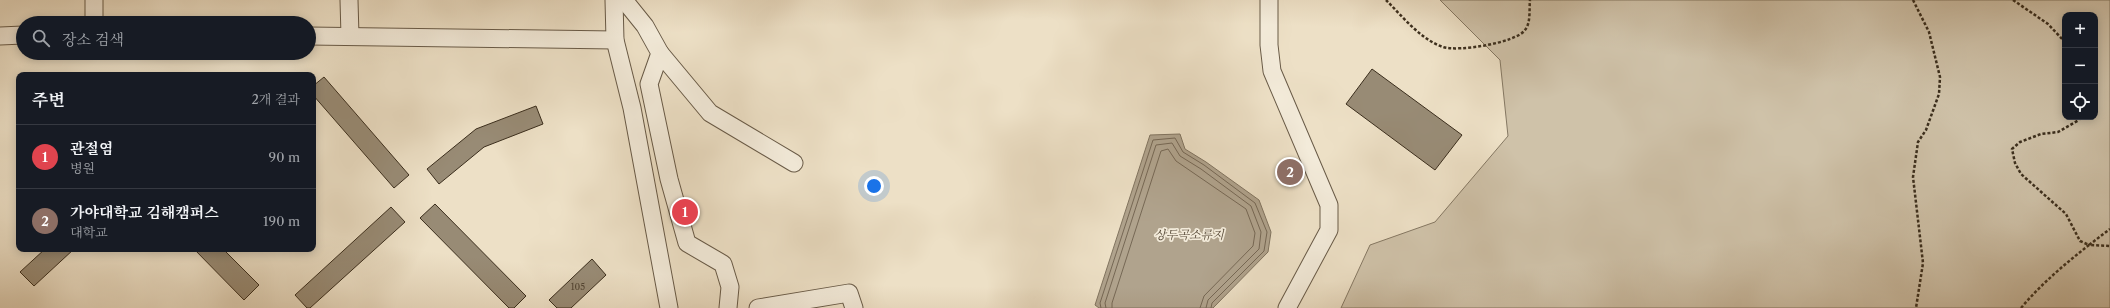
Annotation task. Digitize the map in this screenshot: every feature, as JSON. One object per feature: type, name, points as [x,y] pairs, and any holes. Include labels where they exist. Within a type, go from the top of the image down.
[{"type":"street","points":[[94,0],[94,16]]},
{"type":"street","points":[[349,0],[350,36]]},
{"type":"street","points":[[614,0],[615,40],[632,108],[669,308]]},
{"type":"street","points":[[624,0],[645,26],[660,53],[710,113],[794,163]]},
{"type":"street","points":[[1269,0],[1269,45],[1272,71],[1329,205],[1329,230],[1287,308]]},
{"type":"street","points":[[0,36],[16,35]]},
{"type":"street","points":[[316,36],[615,40]]},
{"type":"street","points":[[660,53],[649,84],[669,179],[687,243],[722,264],[730,287],[728,308]]},
{"type":"street","points":[[758,308],[849,293],[854,308]]},
{"type":"path","points":[[1386,0],[1419,33],[1443,47],[1463,49],[1508,40],[1525,31],[1528,25],[1530,0]]},
{"type":"path","points":[[1912,0],[1929,32],[1940,77],[1939,94],[1926,130],[1918,142],[1913,176],[1923,263],[1916,308]]},
{"type":"path","points":[[2013,0],[2048,24],[2062,39]]},
{"type":"path","points":[[2079,120],[2058,132],[2041,134],[2020,142],[2012,149],[2021,174],[2066,214],[2080,241],[2090,245],[2110,246]]},
{"type":"path","points":[[2021,308],[2060,268],[2110,229]]},
{"type":"shaded area","points":[[1440,0],[2110,0],[2110,308],[1341,308],[1370,245],[1435,222],[1508,136],[1500,60]]},
{"type":"water","name":"상두곡소류지","points":[[1180,134],[1185,149],[1206,162],[1259,200],[1271,232],[1268,252],[1213,308],[1099,308],[1095,305],[1150,135]]},
{"type":"building","points":[[1372,69],[1462,135],[1435,170],[1346,104]]},
{"type":"building","points":[[324,77],[409,175],[394,188],[316,98],[316,84]]},
{"type":"building","points":[[536,106],[543,124],[484,147],[439,184],[427,169],[476,129]]},
{"type":"building","points":[[435,204],[526,296],[514,308],[509,308],[420,218]]},
{"type":"building","points":[[391,207],[405,222],[310,308],[307,308],[295,295]]},
{"type":"building","points":[[42,252],[71,252],[34,286],[20,272]]},
{"type":"building","points":[[197,252],[226,252],[259,285],[244,300]]},
{"type":"building","points":[[592,259],[606,275],[571,308],[557,308],[549,300]]},
{"type":"place","name":"가야대학교 김해캠퍼스","points":[[1290,172]]},
{"type":"place","name":"관절염","points":[[685,212]]}]
